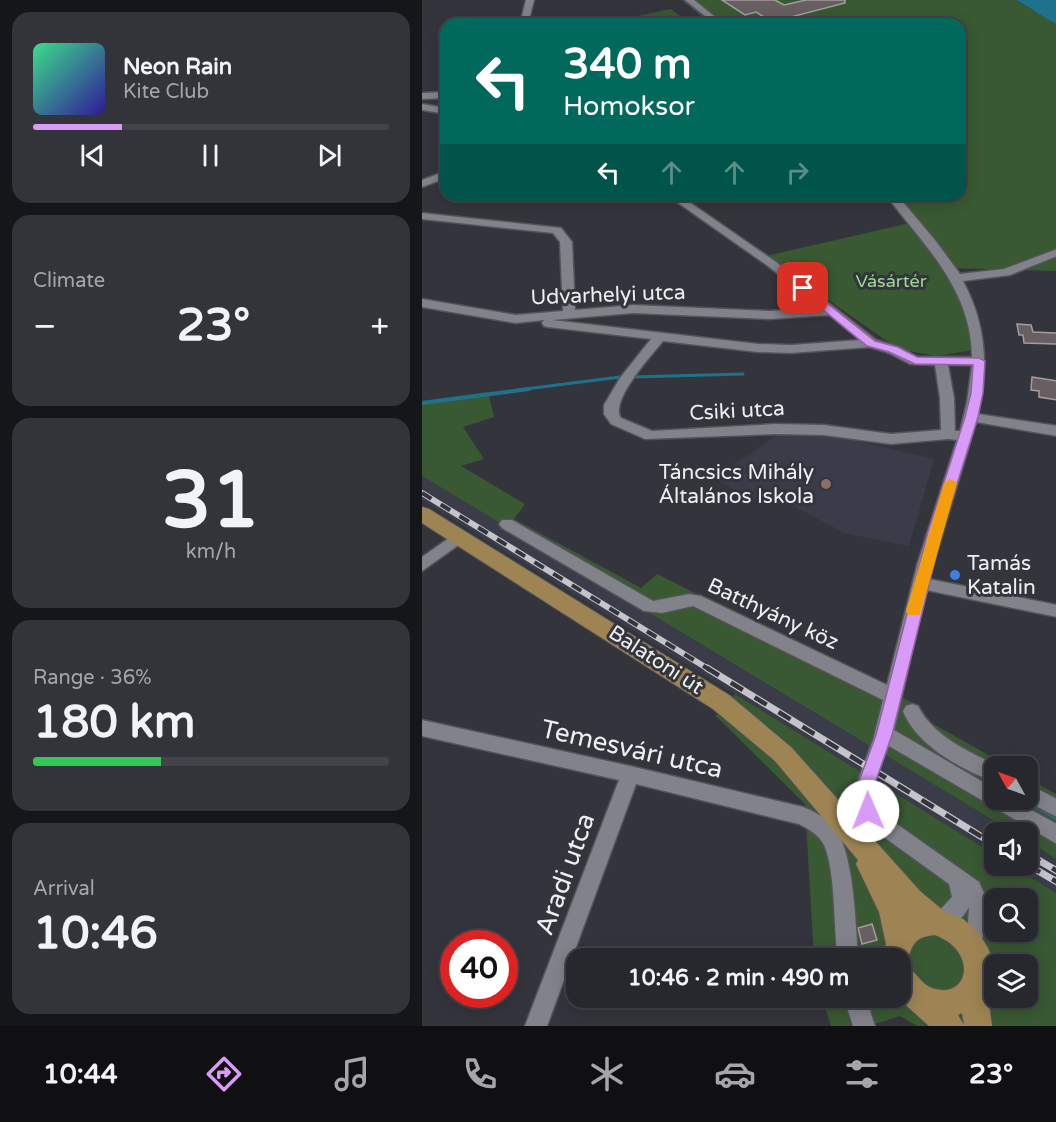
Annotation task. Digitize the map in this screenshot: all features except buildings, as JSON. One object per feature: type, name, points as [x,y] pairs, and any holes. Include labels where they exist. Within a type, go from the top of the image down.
[{"type":"main road","name":"Balatoni út","points":[[422,513],[682,675],[721,702],[783,754],[911,900],[938,922],[958,930],[971,944]]},
{"type":"main road","name":"Balatoni út","points":[[859,843],[892,910],[893,948]]},
{"type":"main road","points":[[896,948],[913,926],[938,922]]},
{"type":"main road","points":[[911,990],[942,1004],[965,997],[973,988],[978,972],[978,961],[971,944]]},
{"type":"main road","points":[[973,988],[978,1026]]},
{"type":"main road","points":[[911,992],[950,1026]]},
{"type":"street","points":[[526,18],[530,0]]},
{"type":"street","points":[[689,0],[712,18]]},
{"type":"street","points":[[422,96],[440,96]]},
{"type":"street","points":[[422,107],[440,110]]},
{"type":"street","points":[[422,184],[440,176]]},
{"type":"street","points":[[681,201],[772,264],[871,343]]},
{"type":"street","points":[[896,201],[958,278],[974,320],[979,361],[977,393],[971,417],[920,583],[884,735],[864,792],[868,811],[876,820],[972,889],[978,898],[981,914],[971,944]]},
{"type":"street","points":[[422,216],[557,230],[566,242],[569,314]]},
{"type":"street","points":[[958,278],[1006,272],[1056,252]]},
{"type":"street","name":"Udvarhelyi utca","points":[[422,303],[516,319],[645,309],[770,315],[833,311]]},
{"type":"street","points":[[516,319],[737,346],[791,349],[871,343],[894,350],[915,361],[979,361]]},
{"type":"street","name":"Csiki utca","points":[[660,336],[625,381],[611,405],[611,414],[616,421],[650,436],[776,429],[824,430],[891,439],[948,434],[965,437]]},
{"type":"street","points":[[941,362],[947,398],[948,434]]},
{"type":"street","points":[[971,417],[1056,431]]},
{"type":"street","name":"Batthyány köz","points":[[508,524],[650,607],[658,608],[686,600],[695,600],[892,696]]},
{"type":"street","points":[[422,565],[459,537]]},
{"type":"street","points":[[920,583],[1056,611]]},
{"type":"street","points":[[912,711],[913,719],[928,735],[984,768]]},
{"type":"street","name":"Temesvári utca","points":[[422,728],[630,774],[803,816],[826,832],[832,842],[837,859],[847,948]]},
{"type":"street","points":[[884,735],[984,792]]},
{"type":"street","name":"Aradi utca","points":[[536,1026],[630,774]]},
{"type":"street","points":[[1038,798],[1056,809]]},
{"type":"street","points":[[1014,810],[1056,835]]},
{"type":"street","points":[[938,922],[953,913],[962,900],[961,885],[954,876]]},
{"type":"street","points":[[858,1008],[864,1026]]},
{"type":"shaded area","name":"Táncsics Mihály Általános Iskola","points":[[826,434],[934,459],[909,546],[844,533],[764,490],[750,503],[716,477],[777,435]]},
{"type":"shaded area","points":[[422,476],[996,822],[984,822],[984,848],[422,500]]},
{"type":"shaded area","points":[[1038,847],[1056,859],[1056,893],[1028,876],[1038,876]]},
{"type":"green space","name":"Vásártér","points":[[682,0],[1016,0],[1056,24],[1056,271],[951,268],[980,349],[936,356],[898,349],[766,256],[910,223],[890,201],[966,201],[966,18],[704,18]]},
{"type":"green space","points":[[671,9],[682,18],[627,18]]},
{"type":"green space","points":[[488,392],[494,417],[463,427],[484,459],[461,466],[525,504],[514,519],[641,588],[657,574],[919,706],[919,716],[990,756],[984,756],[984,810],[1038,810],[1038,784],[1056,794],[1056,859],[1038,847],[1038,822],[996,822],[422,476],[422,401]]},
{"type":"green space","points":[[735,694],[984,848],[984,876],[1028,876],[1056,893],[1056,1026],[917,1026],[900,1016],[869,1026],[831,1026],[825,1008],[911,1008],[911,948],[813,948],[805,804],[716,716]]},
{"type":"water","points":[[1016,0],[1056,0],[1056,24],[1026,6]]},
{"type":"waterway","points":[[633,377],[743,374]]},
{"type":"waterway","points":[[518,390],[620,377]]},
{"type":"waterway","points":[[422,403],[529,389]]},
{"type":"waterway","points":[[1038,807],[1057,818]]},
{"type":"railway","points":[[422,493],[710,670]]},
{"type":"railway","points":[[707,668],[984,838]]},
{"type":"railway","points":[[1038,860],[1057,871]]},
{"type":"railway","points":[[1038,871],[1057,882]]},
{"type":"slow traffic","points":[[913,611],[950,483]]},
{"type":"place","name":"Táncsics Mihály Általános Iskola","points":[[826,484]]},
{"type":"place","name":"Tamás Katalin","points":[[955,575]]},
{"type":"route","points":[[803,288],[871,343],[894,350],[915,361],[979,361],[977,393],[971,417],[920,583],[884,735],[864,792],[864,801],[868,811]]}]
